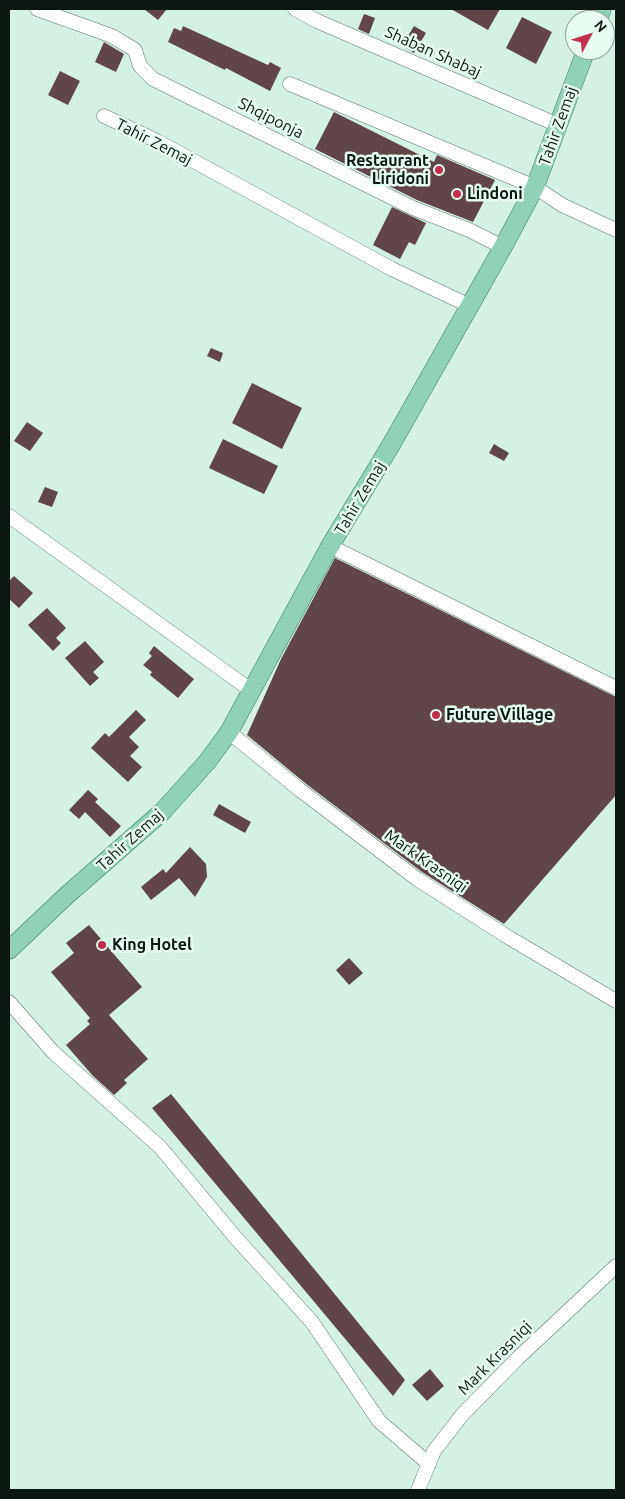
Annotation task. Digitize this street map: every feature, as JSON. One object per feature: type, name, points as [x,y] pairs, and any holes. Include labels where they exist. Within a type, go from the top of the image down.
[{"type":"main road","name":"Tahir Zemaj","points":[[9,950],[66,896],[162,812],[207,762],[229,732],[330,546],[391,446],[535,187],[582,60]]},
{"type":"street","name":"Shqiponja","points":[[37,9],[112,36],[135,50],[140,66],[154,79],[413,208],[469,230],[503,247]]},
{"type":"street","name":"Shaban Shabaj","points":[[295,9],[317,21],[558,125]]},
{"type":"street","points":[[290,84],[535,187],[562,206],[616,230]]},
{"type":"street","name":"Tahir Zemaj","points":[[104,116],[157,141],[392,269],[470,306]]},
{"type":"street","points":[[9,516],[252,690]]},
{"type":"street","points":[[330,546],[616,688]]},
{"type":"street","name":"Mark Krasniqi","points":[[229,732],[300,790],[417,879],[508,937],[616,1001]]},
{"type":"street","points":[[9,1002],[54,1052],[160,1147],[235,1237],[312,1322],[379,1421],[429,1464]]},
{"type":"street","name":"Mark Krasniqi","points":[[418,1490],[434,1451],[462,1415],[518,1358],[616,1266]]},
{"type":"building","points":[[144,9],[167,9],[158,20]]},
{"type":"building","points":[[451,9],[500,9],[488,30]]},
{"type":"building","points":[[364,14],[375,18],[369,34],[358,29]]},
{"type":"building","points":[[522,17],[552,32],[536,64],[506,48]]},
{"type":"building","points":[[183,26],[268,65],[270,62],[281,68],[270,91],[226,68],[225,70],[168,42],[174,28],[181,31]]},
{"type":"building","points":[[414,26],[426,33],[414,53],[402,46]]},
{"type":"building","points":[[104,42],[124,54],[116,72],[95,62]]},
{"type":"building","points":[[60,71],[80,81],[68,105],[48,95]]},
{"type":"building","points":[[334,112],[434,162],[437,155],[495,180],[473,222],[417,200],[315,149]]},
{"type":"building","points":[[392,207],[426,223],[415,245],[409,242],[400,259],[373,245]]},
{"type":"building","points":[[211,348],[223,353],[220,362],[207,356]]},
{"type":"building","points":[[252,383],[302,408],[282,449],[232,423]]},
{"type":"building","points":[[27,422],[43,433],[30,451],[14,441]]},
{"type":"building","points":[[223,439],[278,466],[264,494],[209,468]]},
{"type":"building","points":[[494,444],[509,453],[504,461],[489,453]]},
{"type":"building","points":[[45,487],[58,492],[52,507],[38,502]]},
{"type":"building","name":"Future Village","points":[[335,558],[616,697],[616,795],[504,924],[422,872],[305,783],[247,735],[281,659]]},
{"type":"building","points":[[14,576],[33,593],[19,608],[9,599],[9,581]]},
{"type":"building","points":[[47,608],[66,628],[56,638],[61,643],[53,651],[28,625]]},
{"type":"building","points":[[85,641],[104,662],[93,672],[99,678],[90,686],[65,658]]},
{"type":"building","points":[[154,646],[194,679],[178,698],[150,675],[152,672],[143,665],[152,656],[149,653]]},
{"type":"building","points":[[136,710],[146,720],[129,737],[139,747],[130,756],[142,767],[128,782],[91,748],[105,733],[109,737]]},
{"type":"building","points":[[88,790],[98,799],[95,802],[121,826],[110,837],[85,812],[79,819],[69,810]]},
{"type":"building","points":[[219,804],[251,822],[245,833],[213,815]]},
{"type":"building","points":[[190,847],[206,864],[207,877],[195,897],[179,878],[151,900],[141,887],[163,869],[166,873]]},
{"type":"building","points":[[89,925],[142,987],[109,1015],[148,1059],[124,1080],[127,1083],[114,1095],[93,1076],[66,1045],[90,1024],[87,1021],[90,1018],[51,972],[74,953],[66,943]]},
{"type":"building","points":[[349,958],[363,973],[349,985],[336,970]]},
{"type":"building","points":[[171,1094],[405,1380],[393,1396],[152,1108]]},
{"type":"building","points":[[430,1369],[444,1386],[427,1401],[412,1385]]},
{"type":"place","name":"Restaurant Liridoni","points":[[439,170]]},
{"type":"place","name":"Lindoni","points":[[457,194]]},
{"type":"place","name":"Future Village","points":[[436,715]]},
{"type":"place","name":"King Hotel","points":[[102,945]]}]
